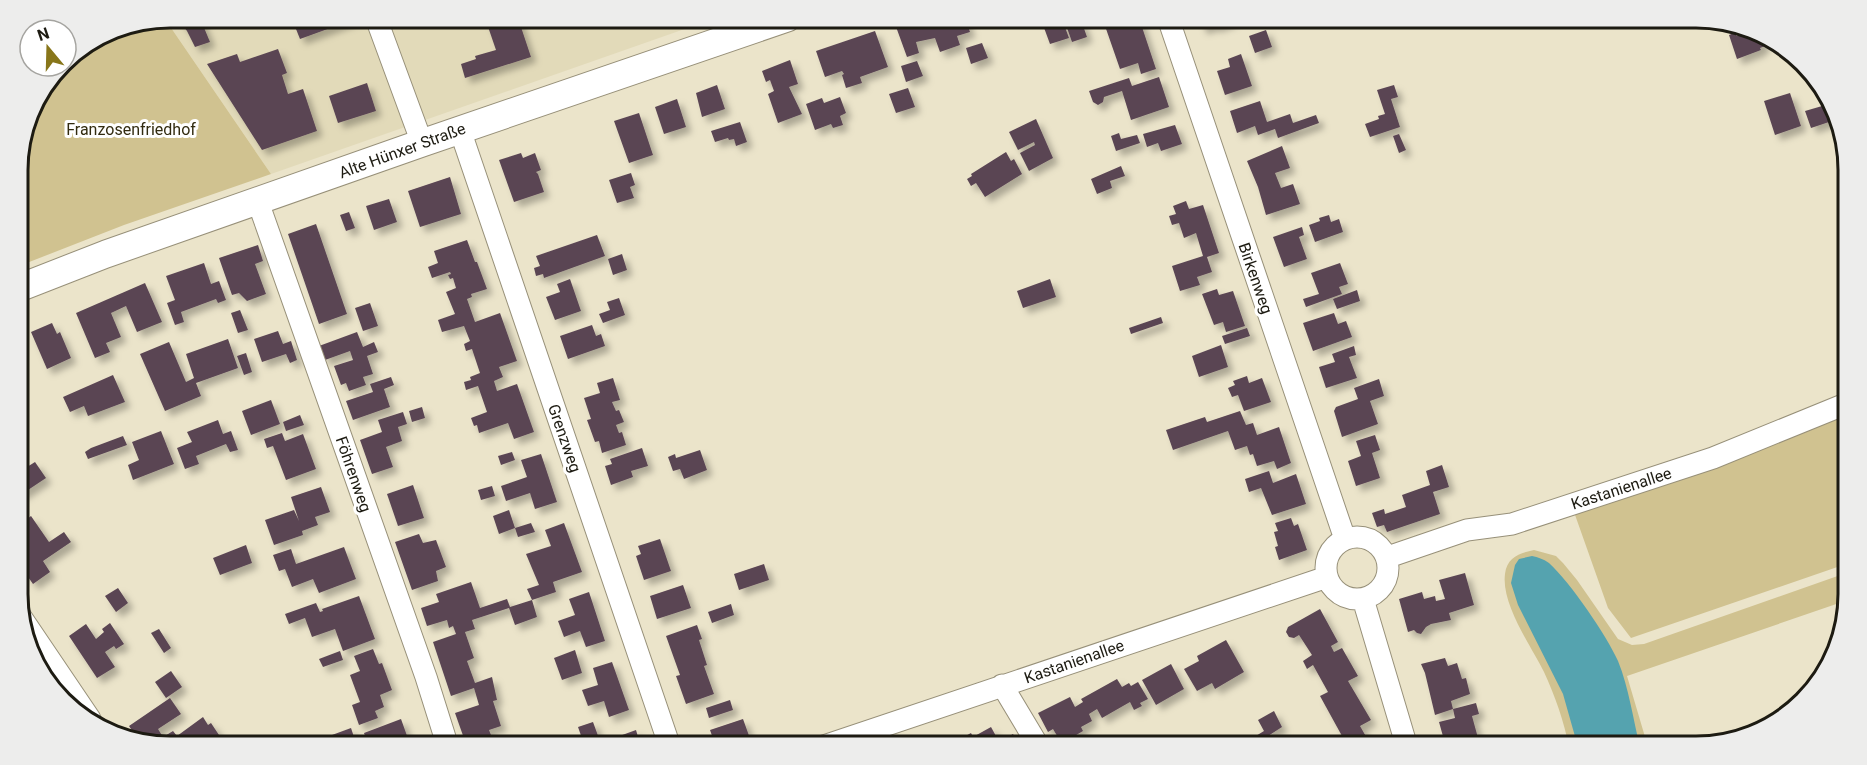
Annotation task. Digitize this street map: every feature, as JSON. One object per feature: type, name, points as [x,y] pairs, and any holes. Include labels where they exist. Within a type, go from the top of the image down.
[{"type":"street","points":[[380,28],[422,143]]},
{"type":"street","name":"Alte Hünxer Straße","points":[[29,284],[106,254],[758,28]]},
{"type":"street","name":"Birkenweg","points":[[1170,28],[1345,539]]},
{"type":"street","name":"Grenzweg","points":[[460,130],[666,736]]},
{"type":"street","name":"Föhrenweg","points":[[258,202],[426,676],[445,736]]},
{"type":"street","name":"Kastanienallee","points":[[1388,557],[1467,530],[1512,524],[1713,458],[1838,407]]},
{"type":"street","points":[[1354,536],[1364,537],[1382,547],[1388,557],[1388,575],[1384,584],[1371,596],[1363,599],[1345,597],[1331,585],[1327,577],[1326,568],[1331,550],[1345,539],[1354,536]]},
{"type":"street","name":"Kastanienallee","points":[[853,736],[1327,577]]},
{"type":"street","points":[[1363,599],[1404,736]]},
{"type":"street","points":[[36,638],[79,703]]},
{"type":"street","points":[[1002,685],[1032,736]]},
{"type":"shaded area","points":[[171,28],[687,28],[271,174]]},
{"type":"green space","name":"Franzosenfriedhof","points":[[171,28],[271,174],[124,225],[29,262],[29,161],[33,133],[39,116],[52,91],[63,78],[78,78],[78,63],[99,47],[116,39],[133,33]]},
{"type":"green space","points":[[1838,415],[1838,567],[1631,638],[1608,608],[1574,512]]},
{"type":"green space","points":[[1534,550],[1556,556],[1577,580],[1618,639],[1632,645],[1644,644],[1838,576],[1838,603],[1627,676],[1645,736],[1566,736],[1552,690],[1512,611],[1508,598],[1505,586],[1506,568],[1519,554]]},
{"type":"water","points":[[1532,556],[1549,563],[1567,583],[1606,638],[1618,661],[1625,682],[1637,736],[1575,736],[1563,694],[1518,605],[1511,583],[1515,565],[1519,559]]},
{"type":"building","points":[[185,28],[204,28],[210,42],[195,47]]},
{"type":"building","points":[[296,28],[330,28],[300,39]]},
{"type":"building","points":[[488,28],[521,28],[531,57],[465,78],[461,64],[476,59],[475,56],[496,50]]},
{"type":"building","points":[[896,28],[969,28],[970,32],[957,36],[960,45],[940,52],[935,38],[916,42],[919,53],[907,57]]},
{"type":"building","points":[[1044,28],[1065,28],[1069,38],[1050,44]]},
{"type":"building","points":[[1067,28],[1084,28],[1087,37],[1072,42]]},
{"type":"building","points":[[1106,28],[1142,28],[1156,69],[1141,74],[1138,63],[1120,69]]},
{"type":"building","points":[[1266,30],[1272,47],[1255,53],[1249,36]]},
{"type":"building","points":[[875,31],[888,67],[860,77],[862,83],[846,88],[842,71],[825,77],[816,51]]},
{"type":"building","points":[[1734,33],[1765,46],[1760,48],[1761,50],[1737,59],[1729,35]]},
{"type":"building","points":[[982,43],[988,58],[971,64],[966,48]]},
{"type":"building","points":[[278,49],[287,73],[282,75],[288,94],[303,89],[317,131],[262,150],[207,64],[237,54],[240,62]]},
{"type":"building","points":[[1241,54],[1252,86],[1225,95],[1217,71],[1230,67],[1228,59]]},
{"type":"building","points":[[790,60],[798,84],[789,87],[802,114],[778,123],[768,94],[774,91],[770,80],[766,82],[762,71]]},
{"type":"building","points":[[917,61],[923,76],[906,82],[901,66]]},
{"type":"building","points":[[1159,77],[1169,107],[1131,120],[1122,91],[1104,97],[1103,102],[1098,105],[1093,102],[1089,91],[1129,78],[1132,86]]},
{"type":"building","points":[[367,83],[376,111],[338,123],[329,96]]},
{"type":"building","points":[[717,85],[725,109],[702,117],[696,93]]},
{"type":"building","points":[[1394,85],[1398,97],[1391,99],[1400,127],[1370,137],[1365,124],[1385,114],[1377,90]]},
{"type":"building","points":[[908,88],[915,107],[896,113],[889,94]]},
{"type":"building","points":[[1790,93],[1801,126],[1775,135],[1764,101]]},
{"type":"building","points":[[840,97],[846,113],[840,116],[843,125],[833,128],[831,124],[815,130],[806,104],[822,98],[824,103]]},
{"type":"building","points":[[677,99],[686,127],[664,134],[655,107]]},
{"type":"building","points":[[1260,101],[1267,122],[1290,114],[1293,123],[1316,115],[1319,123],[1278,138],[1275,129],[1258,135],[1255,126],[1237,133],[1230,111]]},
{"type":"building","points":[[1823,106],[1830,122],[1811,128],[1805,111]]},
{"type":"building","points":[[639,113],[653,155],[629,163],[614,121]]},
{"type":"building","points":[[1036,119],[1053,158],[1029,171],[1020,153],[1035,145],[1034,142],[1018,150],[1009,132]]},
{"type":"building","points":[[740,122],[747,142],[736,146],[734,139],[729,140],[728,138],[715,142],[711,131]]},
{"type":"building","points":[[1175,125],[1182,144],[1161,151],[1158,143],[1147,147],[1143,134]]},
{"type":"building","points":[[1119,133],[1121,139],[1137,135],[1140,143],[1116,151],[1111,136]]},
{"type":"building","points":[[1399,134],[1406,150],[1399,153],[1393,136]]},
{"type":"building","points":[[1282,146],[1290,168],[1275,173],[1281,188],[1293,184],[1300,204],[1266,215],[1247,161]]},
{"type":"building","points":[[1006,152],[1011,161],[1014,159],[1022,174],[985,197],[976,183],[971,186],[967,179],[972,176],[971,174]]},
{"type":"building","points":[[521,153],[523,158],[535,153],[541,170],[536,172],[544,192],[514,202],[499,160]]},
{"type":"building","points":[[1121,166],[1125,176],[1110,181],[1112,188],[1097,194],[1091,179]]},
{"type":"building","points":[[631,173],[635,185],[630,187],[634,198],[617,203],[609,180]]},
{"type":"building","points":[[450,177],[461,214],[420,227],[408,191]]},
{"type":"building","points":[[389,199],[397,222],[374,230],[366,206]]},
{"type":"building","points":[[1186,201],[1189,209],[1203,205],[1219,253],[1207,257],[1212,272],[1197,277],[1200,285],[1180,291],[1172,266],[1203,256],[1196,233],[1184,238],[1179,223],[1172,225],[1169,216],[1176,214],[1173,206]]},
{"type":"building","points":[[349,212],[355,228],[346,231],[340,215]]},
{"type":"building","points":[[1329,215],[1331,222],[1339,219],[1343,232],[1315,242],[1309,225]]},
{"type":"building","points":[[316,224],[347,314],[319,324],[288,234]]},
{"type":"building","points":[[1302,227],[1304,235],[1299,237],[1307,259],[1284,267],[1273,237]]},
{"type":"building","points":[[597,235],[605,256],[544,278],[543,274],[536,276],[534,268],[540,266],[536,256]]},
{"type":"building","points":[[467,240],[487,289],[471,294],[472,297],[467,299],[475,322],[500,313],[517,361],[499,367],[503,377],[494,381],[497,391],[517,384],[534,432],[514,439],[508,423],[479,433],[477,425],[474,426],[471,418],[487,412],[478,386],[466,390],[464,382],[480,373],[472,349],[466,351],[464,344],[470,341],[464,326],[442,332],[438,320],[455,314],[446,292],[456,288],[453,278],[450,279],[448,275],[451,274],[450,272],[432,278],[428,267],[438,263],[434,251]]},
{"type":"building","points":[[258,245],[263,261],[255,264],[266,294],[247,301],[239,293],[232,295],[219,258]]},
{"type":"building","points":[[622,254],[627,270],[613,275],[608,259]]},
{"type":"building","points":[[204,263],[211,284],[219,281],[226,300],[218,303],[216,299],[181,312],[184,322],[175,325],[167,303],[175,300],[166,276]]},
{"type":"building","points":[[1340,263],[1348,284],[1339,287],[1342,294],[1306,307],[1303,299],[1319,294],[1311,273]]},
{"type":"building","points":[[570,279],[581,311],[555,320],[546,297],[560,292],[557,284]]},
{"type":"building","points":[[1050,279],[1056,297],[1023,308],[1017,291]]},
{"type":"building","points":[[145,283],[162,322],[137,332],[126,306],[111,313],[121,337],[106,343],[110,352],[95,358],[76,313]]},
{"type":"building","points":[[1217,289],[1219,295],[1233,291],[1245,326],[1226,332],[1223,322],[1214,325],[1202,294]]},
{"type":"building","points":[[1357,290],[1360,301],[1337,309],[1333,299]]},
{"type":"building","points":[[619,298],[625,315],[603,323],[599,314],[610,310],[607,302]]},
{"type":"building","points":[[370,303],[378,326],[363,331],[355,308]]},
{"type":"building","points":[[240,310],[248,330],[238,333],[231,313]]},
{"type":"building","points":[[1334,313],[1338,324],[1346,321],[1352,337],[1313,351],[1303,323]]},
{"type":"building","points":[[1161,317],[1163,323],[1131,334],[1129,328]]},
{"type":"building","points":[[52,323],[57,334],[60,332],[71,358],[47,369],[31,332]]},
{"type":"building","points":[[592,325],[596,336],[601,334],[605,346],[568,359],[560,336]]},
{"type":"building","points":[[1247,328],[1250,336],[1225,344],[1222,336]]},
{"type":"building","points":[[278,331],[283,344],[291,341],[297,360],[290,363],[286,354],[262,362],[254,339]]},
{"type":"building","points":[[357,332],[363,347],[374,342],[378,352],[367,356],[373,374],[363,377],[366,385],[349,391],[346,383],[341,385],[334,366],[353,360],[350,351],[325,360],[319,346]]},
{"type":"building","points":[[228,339],[238,368],[196,383],[201,396],[165,411],[140,354],[169,342],[186,382],[194,378],[186,354]]},
{"type":"building","points":[[1221,345],[1228,367],[1199,377],[1192,356]]},
{"type":"building","points":[[1354,346],[1356,355],[1349,357],[1357,378],[1326,388],[1319,367],[1335,362],[1332,354]]},
{"type":"building","points":[[246,353],[252,372],[244,375],[237,356]]},
{"type":"building","points":[[113,375],[125,402],[88,416],[84,406],[70,412],[63,397]]},
{"type":"building","points":[[1247,376],[1249,383],[1262,378],[1271,402],[1244,411],[1238,395],[1232,397],[1228,388],[1235,385],[1233,381]]},
{"type":"building","points":[[391,377],[394,385],[384,389],[390,407],[353,420],[346,401],[373,392],[370,384]]},
{"type":"building","points":[[613,378],[620,400],[612,402],[616,411],[619,410],[624,422],[616,425],[619,433],[622,432],[626,445],[602,453],[599,441],[595,442],[587,420],[591,419],[584,398],[600,393],[597,383]]},
{"type":"building","points":[[1379,379],[1384,396],[1370,401],[1378,424],[1342,437],[1334,411],[1336,407],[1358,399],[1354,388]]},
{"type":"building","points":[[271,400],[280,424],[251,435],[242,411]]},
{"type":"building","points":[[422,407],[425,418],[412,422],[409,411]]},
{"type":"building","points":[[1240,411],[1246,425],[1253,423],[1257,435],[1279,427],[1291,463],[1277,469],[1274,461],[1257,466],[1247,446],[1235,450],[1228,431],[1173,450],[1166,430],[1205,417],[1207,422]]},
{"type":"building","points":[[403,412],[407,424],[398,427],[402,441],[386,447],[393,467],[372,474],[360,440],[382,432],[378,420]]},
{"type":"building","points":[[300,415],[304,425],[286,431],[283,422]]},
{"type":"building","points":[[218,420],[223,434],[231,431],[238,450],[230,452],[226,444],[196,456],[199,464],[185,469],[177,448],[192,442],[187,432]]},
{"type":"building","points":[[161,431],[174,464],[133,480],[128,465],[139,460],[132,442]]},
{"type":"building","points":[[282,433],[285,441],[303,434],[316,469],[286,480],[273,446],[267,448],[264,439]]},
{"type":"building","points":[[1375,435],[1380,450],[1372,453],[1380,478],[1356,486],[1348,461],[1361,456],[1356,441]]},
{"type":"building","points":[[123,436],[127,445],[88,459],[85,452],[91,448]]},
{"type":"building","points":[[642,448],[648,466],[631,471],[633,477],[611,485],[605,466],[612,464],[610,459]]},
{"type":"building","points":[[700,450],[707,470],[684,479],[680,469],[673,471],[668,457],[675,454],[676,458]]},
{"type":"building","points":[[512,452],[515,460],[501,465],[498,456]]},
{"type":"building","points":[[541,454],[557,502],[535,509],[530,493],[506,501],[501,486],[527,477],[521,460]]},
{"type":"building","points":[[35,462],[46,478],[28,490],[29,470],[28,466]]},
{"type":"building","points":[[1442,465],[1449,487],[1433,492],[1440,514],[1387,532],[1384,525],[1377,527],[1372,513],[1384,509],[1385,514],[1406,507],[1402,495],[1430,485],[1426,471]]},
{"type":"building","points":[[1269,471],[1273,483],[1296,474],[1306,504],[1272,515],[1261,488],[1249,492],[1245,479]]},
{"type":"building","points":[[413,485],[424,518],[398,526],[387,494]]},
{"type":"building","points":[[492,486],[495,496],[481,500],[478,490]]},
{"type":"building","points":[[321,487],[330,512],[315,517],[318,525],[302,531],[303,535],[274,545],[265,520],[294,510],[299,521],[291,497]]},
{"type":"building","points":[[509,510],[515,528],[499,534],[493,516]]},
{"type":"building","points":[[31,516],[49,542],[64,532],[71,542],[43,561],[50,572],[33,584],[28,577],[28,518]]},
{"type":"building","points":[[1291,518],[1294,526],[1298,524],[1307,550],[1279,560],[1275,547],[1278,546],[1274,532],[1278,531],[1275,523]]},
{"type":"building","points":[[531,523],[535,532],[518,537],[515,528]]},
{"type":"building","points":[[564,523],[582,572],[553,582],[556,592],[532,600],[527,589],[539,585],[526,554],[551,546],[545,530]]},
{"type":"building","points":[[419,534],[423,543],[436,540],[446,567],[436,571],[438,581],[412,590],[395,542]]},
{"type":"building","points":[[660,539],[671,571],[644,580],[636,556],[641,554],[638,546]]},
{"type":"building","points":[[246,545],[252,563],[220,575],[213,558]]},
{"type":"building","points":[[344,547],[356,579],[319,593],[313,579],[292,587],[285,569],[279,571],[273,555],[291,549],[296,564]]},
{"type":"building","points":[[764,564],[769,580],[739,590],[734,574]]},
{"type":"building","points":[[1465,573],[1474,605],[1449,613],[1451,620],[1431,624],[1421,634],[1414,630],[1408,632],[1399,599],[1422,592],[1424,599],[1435,596],[1436,601],[1445,599],[1439,580]]},
{"type":"building","points":[[471,582],[480,608],[507,599],[510,607],[532,600],[537,617],[515,625],[509,608],[472,620],[475,629],[465,632],[474,658],[467,661],[475,683],[492,677],[497,700],[493,701],[501,726],[489,730],[491,735],[488,736],[463,736],[455,713],[479,705],[474,688],[451,696],[433,642],[456,634],[453,626],[449,628],[447,620],[427,626],[421,608],[439,602],[436,594]]},
{"type":"building","points":[[683,585],[691,608],[657,619],[650,596]]},
{"type":"building","points":[[118,588],[128,603],[116,612],[105,596]]},
{"type":"building","points":[[589,592],[605,641],[586,647],[580,631],[564,637],[558,621],[575,615],[569,599]]},
{"type":"building","points":[[359,596],[375,639],[343,651],[335,629],[312,637],[305,618],[289,624],[285,614],[316,603],[320,612],[323,611],[322,609]]},
{"type":"building","points":[[731,604],[734,615],[712,623],[708,612]]},
{"type":"building","points":[[1320,609],[1338,642],[1331,646],[1334,652],[1342,648],[1358,676],[1348,681],[1371,720],[1360,726],[1366,736],[1342,736],[1320,696],[1328,692],[1313,665],[1307,669],[1303,661],[1312,655],[1299,635],[1294,638],[1289,637],[1286,632],[1288,627]]},
{"type":"building","points":[[110,623],[124,644],[116,649],[114,646],[105,652],[115,667],[97,678],[69,636],[86,624],[96,639],[104,632],[102,629]]},
{"type":"building","points":[[697,625],[707,665],[704,666],[714,694],[686,704],[676,676],[680,675],[666,636]]},
{"type":"building","points":[[159,629],[171,648],[164,653],[151,633]]},
{"type":"building","points":[[1226,640],[1244,672],[1215,689],[1212,683],[1197,691],[1184,669],[1199,661],[1197,656]]},
{"type":"building","points":[[373,649],[379,664],[382,663],[392,690],[380,695],[384,707],[375,711],[378,718],[359,725],[352,705],[360,702],[350,675],[360,671],[354,656]]},
{"type":"building","points":[[575,650],[582,673],[562,680],[554,658]]},
{"type":"building","points":[[340,651],[343,660],[323,667],[319,659]]},
{"type":"building","points":[[1445,658],[1448,666],[1457,663],[1462,679],[1466,678],[1470,694],[1451,701],[1453,709],[1435,715],[1421,664]]},
{"type":"building","points":[[612,662],[629,710],[609,717],[604,701],[588,706],[582,690],[598,685],[593,668]]},
{"type":"building","points":[[1171,664],[1184,689],[1156,705],[1142,680]]},
{"type":"building","points":[[171,671],[182,687],[166,698],[155,682]]},
{"type":"building","points":[[1117,679],[1122,687],[1138,682],[1148,699],[1134,710],[1130,702],[1102,718],[1097,709],[1089,714],[1092,721],[1081,727],[1083,731],[1074,736],[1057,736],[1053,729],[1048,732],[1038,713],[1070,697],[1075,707],[1083,702],[1081,699]]},
{"type":"building","points":[[170,698],[181,714],[158,729],[162,736],[142,734],[132,731],[129,726]]},
{"type":"building","points":[[730,700],[733,710],[709,718],[706,708]]},
{"type":"building","points":[[1476,703],[1479,714],[1472,716],[1477,736],[1443,736],[1439,722],[1455,718],[1453,709]]},
{"type":"building","points":[[1274,711],[1282,727],[1268,736],[1256,736],[1264,731],[1258,720]]},
{"type":"building","points":[[203,717],[208,725],[211,723],[220,736],[177,736]]},
{"type":"building","points":[[401,719],[407,736],[365,736],[364,733]]},
{"type":"building","points":[[743,719],[749,736],[712,736],[710,730]]},
{"type":"building","points":[[593,722],[598,736],[581,736],[578,727]]},
{"type":"building","points":[[991,727],[996,736],[975,736]]},
{"type":"building","points":[[351,728],[354,736],[332,736]]},
{"type":"building","points":[[636,730],[638,736],[620,736]]},
{"type":"building","points":[[173,731],[177,736],[165,736]]}]
